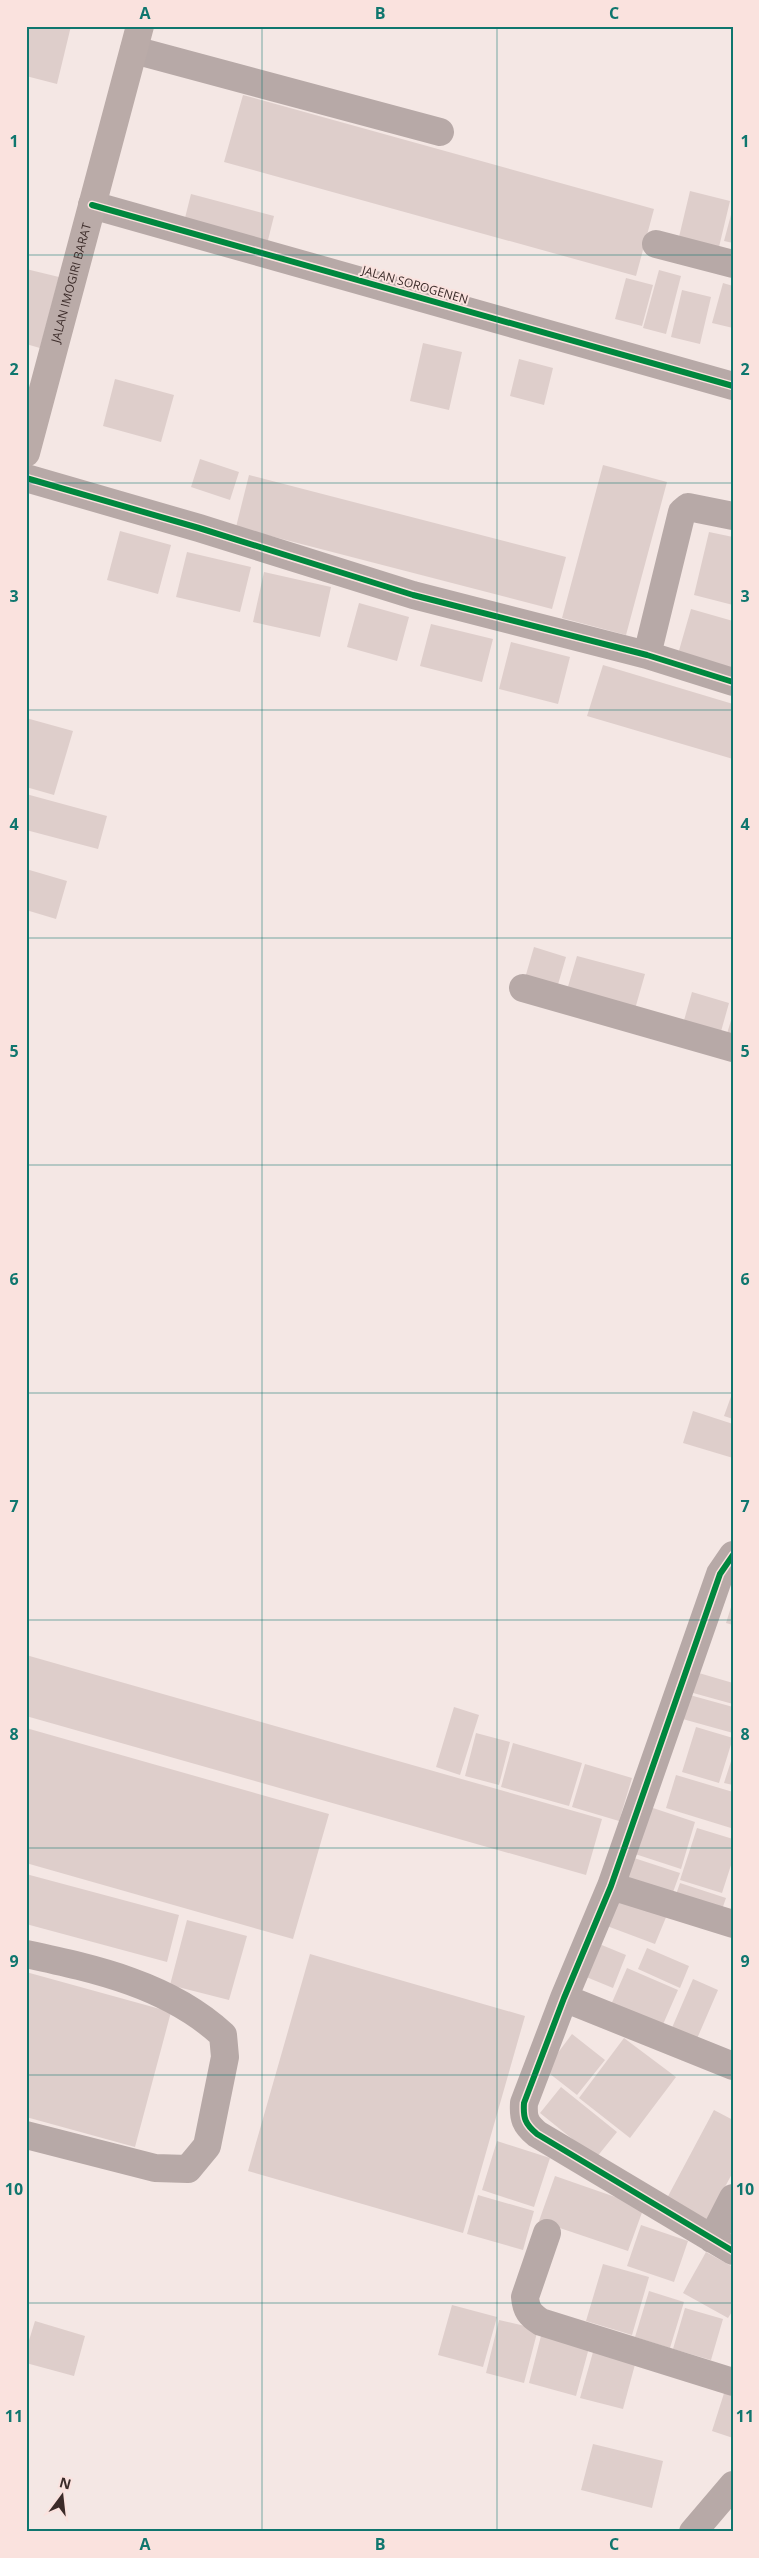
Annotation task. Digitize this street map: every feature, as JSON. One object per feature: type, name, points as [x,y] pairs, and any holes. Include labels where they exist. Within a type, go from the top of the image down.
[{"type":"main road","name":"JALAN IMOGIRI BARAT","points":[[26,452],[137,38]]},
{"type":"street","points":[[137,38],[440,132]]},
{"type":"street","name":"JALAN SOROGENEN","points":[[92,205],[733,386]]},
{"type":"street","points":[[656,244],[733,264]]},
{"type":"street","points":[[26,478],[199,528],[413,595],[647,656],[733,682]]},
{"type":"street","points":[[647,656],[682,512],[688,507],[696,506],[733,516]]},
{"type":"street","points":[[523,988],[733,1048]]},
{"type":"street","points":[[733,1555],[720,1574],[611,1886],[564,1998],[524,2103],[523,2118],[528,2126],[722,2245],[733,2198]]},
{"type":"street","points":[[611,1886],[733,1924]]},
{"type":"street","points":[[26,1954],[85,1967],[134,1982],[177,2002],[206,2020],[223,2035],[226,2057],[207,2146],[188,2169],[155,2168],[26,2135]]},
{"type":"street","points":[[564,1998],[733,2066]]},
{"type":"street","points":[[547,2233],[525,2297],[526,2307],[530,2315],[541,2322],[733,2382]]},
{"type":"street","points":[[700,2530],[733,2485]]},
{"type":"building","points":[[26,26],[71,26],[57,84],[26,76]]},
{"type":"building","points":[[243,95],[654,209],[636,276],[224,162]]},
{"type":"building","points":[[690,191],[730,201],[719,247],[679,237]]},
{"type":"building","points":[[191,194],[274,216],[267,244],[184,222]]},
{"type":"building","points":[[733,211],[733,243],[724,241]]},
{"type":"building","points":[[26,269],[59,277],[40,348],[26,344]]},
{"type":"building","points":[[659,270],[681,276],[666,334],[643,328]]},
{"type":"building","points":[[626,278],[653,285],[642,326],[615,319]]},
{"type":"building","points":[[723,283],[733,286],[733,328],[712,323]]},
{"type":"building","points":[[682,290],[711,297],[700,344],[671,337]]},
{"type":"building","points":[[423,343],[462,352],[449,410],[410,401]]},
{"type":"building","points":[[519,359],[553,368],[544,405],[510,396]]},
{"type":"building","points":[[115,379],[174,395],[161,442],[103,426]]},
{"type":"building","points":[[200,459],[239,472],[230,500],[191,487]]},
{"type":"building","points":[[603,465],[667,482],[626,635],[562,618]]},
{"type":"building","points":[[249,475],[566,557],[552,609],[236,527]]},
{"type":"building","points":[[120,531],[171,545],[158,594],[107,580]]},
{"type":"building","points":[[709,532],[733,537],[733,605],[694,595]]},
{"type":"building","points":[[187,552],[251,567],[240,612],[176,597]]},
{"type":"building","points":[[264,572],[331,587],[320,637],[253,622]]},
{"type":"building","points":[[359,603],[409,617],[397,661],[347,647]]},
{"type":"building","points":[[691,609],[733,621],[733,670],[678,654]]},
{"type":"building","points":[[431,624],[493,639],[482,682],[420,666]]},
{"type":"building","points":[[511,642],[570,657],[558,704],[499,689]]},
{"type":"building","points":[[603,665],[733,704],[733,759],[587,716]]},
{"type":"building","points":[[26,718],[73,731],[54,795],[26,787]]},
{"type":"building","points":[[26,794],[107,816],[98,849],[26,830]]},
{"type":"building","points":[[26,869],[67,881],[56,919],[26,910]]},
{"type":"building","points":[[534,947],[566,957],[557,988],[525,978]]},
{"type":"building","points":[[577,956],[645,974],[635,1009],[567,990]]},
{"type":"building","points":[[692,992],[729,1003],[720,1035],[683,1024]]},
{"type":"building","points":[[733,1017],[733,1039],[726,1037]]},
{"type":"building","points":[[733,1391],[733,1419],[724,1416]]},
{"type":"building","points":[[693,1411],[733,1424],[733,1458],[683,1443]]},
{"type":"building","points":[[733,1604],[733,1625],[726,1623]]},
{"type":"building","points":[[26,1655],[602,1819],[586,1875],[26,1716]]},
{"type":"building","points":[[692,1671],[733,1683],[733,1704],[686,1691]]},
{"type":"building","points":[[686,1694],[733,1707],[733,1733],[679,1718]]},
{"type":"building","points":[[454,1707],[479,1715],[460,1775],[436,1767]]},
{"type":"building","points":[[696,1727],[733,1738],[719,1783],[682,1772]]},
{"type":"building","points":[[26,1728],[329,1814],[293,1939],[26,1863]]},
{"type":"building","points":[[476,1733],[510,1742],[499,1785],[465,1776]]},
{"type":"building","points":[[513,1743],[582,1763],[569,1806],[501,1787]]},
{"type":"building","points":[[733,1755],[733,1785],[724,1783]]},
{"type":"building","points":[[585,1764],[632,1778],[619,1821],[572,1807]]},
{"type":"building","points":[[676,1775],[733,1792],[731,1828],[666,1808]]},
{"type":"building","points":[[647,1806],[695,1822],[681,1869],[632,1853]]},
{"type":"building","points":[[697,1828],[733,1839],[733,1859],[722,1893],[680,1880]]},
{"type":"building","points":[[631,1857],[680,1873],[669,1903],[621,1887]]},
{"type":"building","points":[[26,1874],[179,1915],[167,1962],[26,1924]]},
{"type":"building","points":[[680,1883],[726,1898],[720,1915],[674,1900]]},
{"type":"building","points":[[620,1891],[669,1910],[655,1944],[607,1926]]},
{"type":"building","points":[[187,1920],[247,1936],[229,2000],[170,1985]]},
{"type":"building","points":[[592,1941],[626,1955],[613,1988],[579,1974]]},
{"type":"building","points":[[647,1948],[689,1966],[680,1988],[638,1969]]},
{"type":"building","points":[[310,1954],[525,2016],[463,2233],[248,2171]]},
{"type":"building","points":[[627,1968],[678,1990],[661,2029],[610,2007]]},
{"type":"building","points":[[26,1972],[171,2012],[135,2147],[26,2117]]},
{"type":"building","points":[[693,1979],[718,1990],[696,2041],[671,2030]]},
{"type":"building","points":[[572,2034],[605,2060],[577,2095],[545,2070]]},
{"type":"building","points":[[624,2038],[676,2077],[630,2138],[579,2098]]},
{"type":"building","points":[[561,2087],[617,2132],[596,2158],[540,2113]]},
{"type":"building","points":[[714,2110],[733,2120],[733,2172],[706,2222],[666,2200]]},
{"type":"building","points":[[497,2141],[550,2158],[534,2207],[482,2190]]},
{"type":"building","points":[[555,2176],[644,2207],[628,2251],[539,2221]]},
{"type":"building","points":[[478,2195],[534,2211],[523,2250],[467,2234]]},
{"type":"building","points":[[641,2225],[688,2241],[674,2282],[627,2266]]},
{"type":"building","points":[[706,2252],[733,2267],[733,2310],[728,2318],[683,2293]]},
{"type":"building","points":[[603,2264],[649,2277],[632,2335],[586,2321]]},
{"type":"building","points":[[649,2291],[684,2302],[670,2348],[635,2337]]},
{"type":"building","points":[[452,2305],[497,2317],[483,2367],[438,2355]]},
{"type":"building","points":[[685,2308],[723,2319],[711,2360],[673,2349]]},
{"type":"building","points":[[499,2320],[538,2329],[524,2383],[486,2373]]},
{"type":"building","points":[[35,2321],[85,2336],[74,2376],[26,2363],[26,2350]]},
{"type":"building","points":[[542,2332],[590,2344],[576,2396],[529,2383]]},
{"type":"building","points":[[595,2345],[637,2357],[623,2409],[580,2398]]},
{"type":"building","points":[[726,2387],[733,2390],[733,2438],[712,2431]]},
{"type":"building","points":[[593,2444],[663,2461],[652,2508],[581,2490]]},
{"type":"cycle path","points":[[92,205],[733,386]]},
{"type":"cycle path","points":[[26,478],[199,528],[413,595],[647,655],[733,682]]},
{"type":"cycle path","points":[[733,1555],[720,1574],[611,1886],[564,1998],[524,2103],[527,2124],[537,2134],[733,2251]]}]
